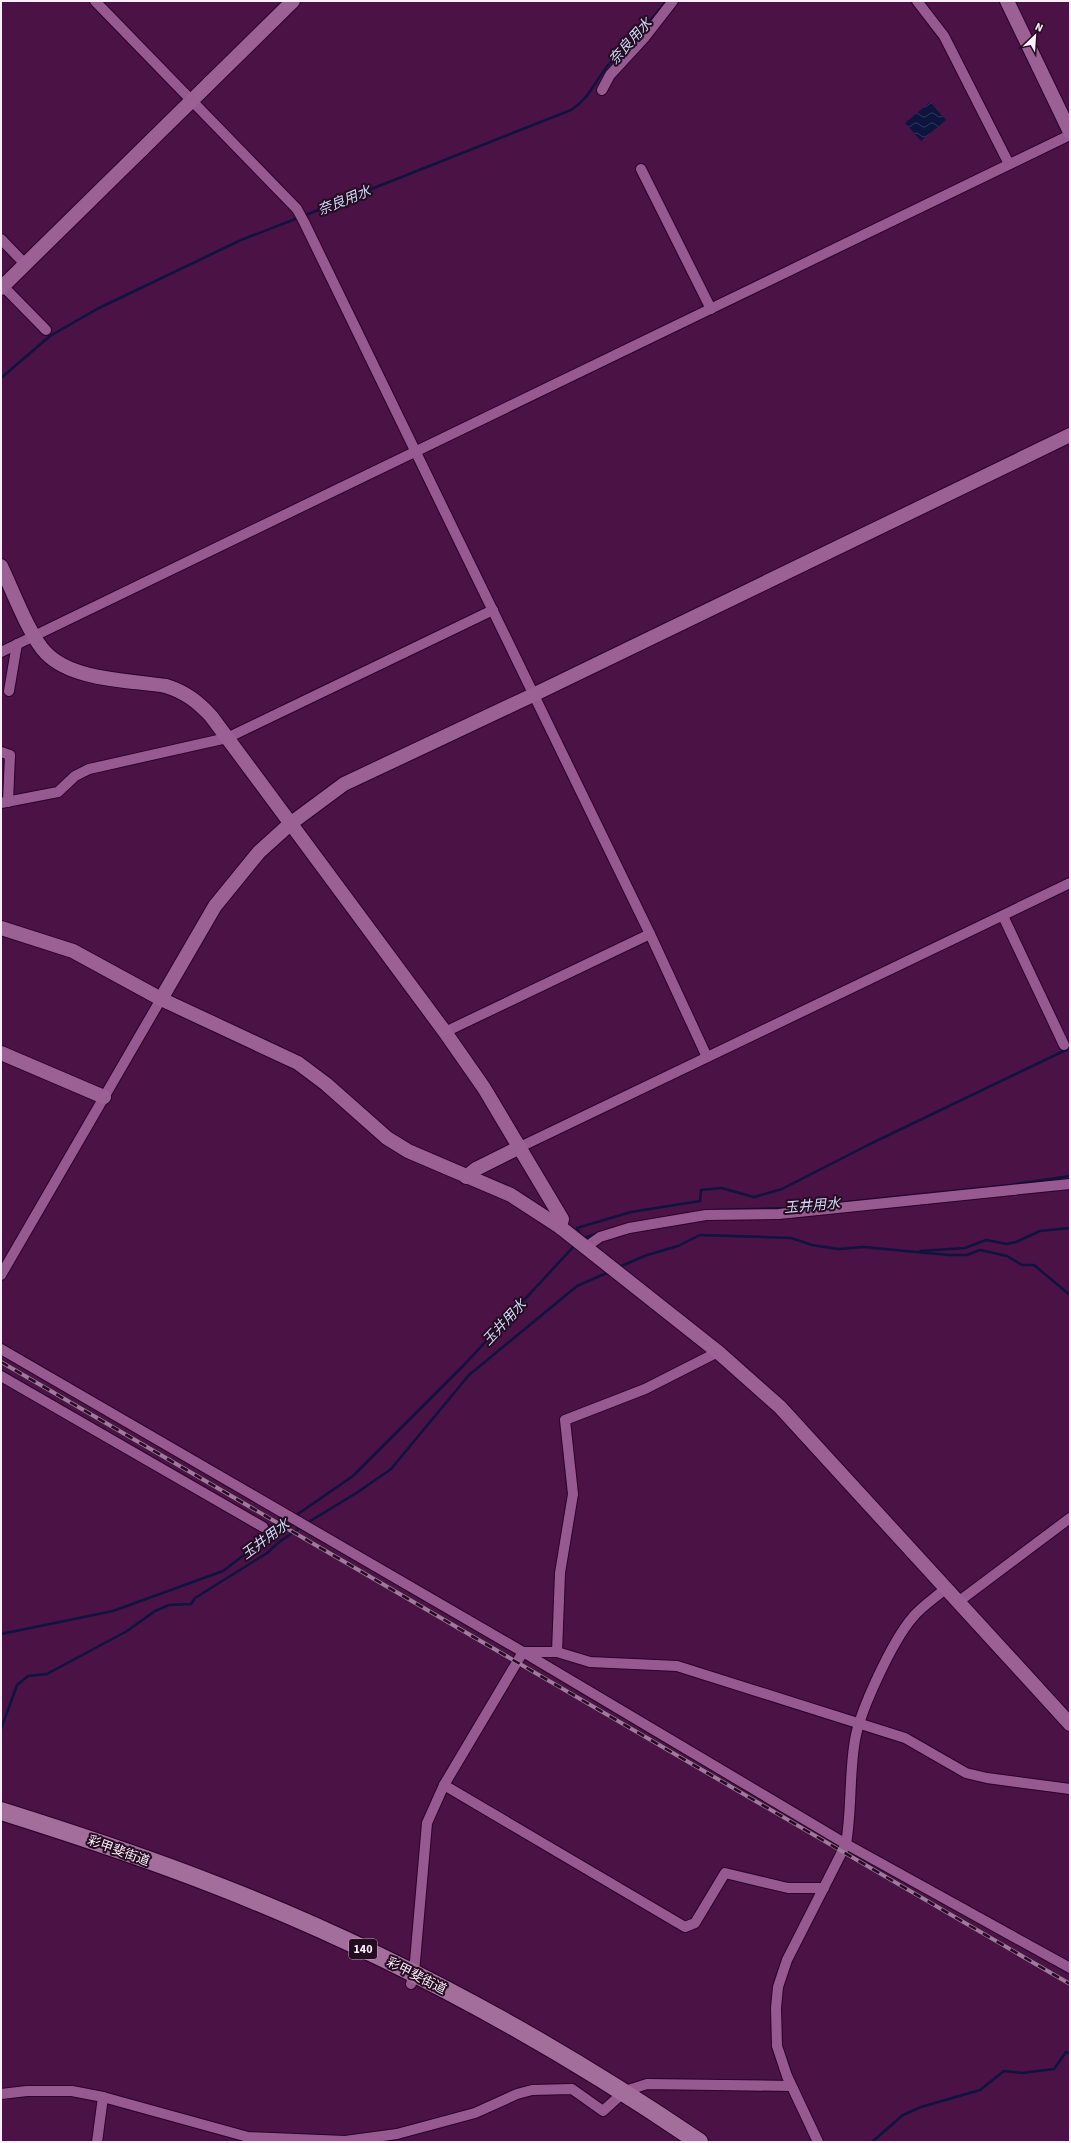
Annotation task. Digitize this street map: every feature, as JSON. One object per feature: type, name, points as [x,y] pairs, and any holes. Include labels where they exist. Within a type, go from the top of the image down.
[{"type":"highway","name":"彩甲斐街道","points":[[1,1811],[318,1928],[412,1979],[485,2011],[699,2142]]},
{"type":"highway","name":"彩甲斐街道","points":[[1,1823],[90,1845]]},
{"type":"highway","name":"彩甲斐街道","points":[[621,2095],[679,2142]]},
{"type":"street","points":[[95,1],[297,209],[650,934],[707,1057]]},
{"type":"street","points":[[46,330],[2,286],[293,1]]},
{"type":"street","points":[[602,90],[610,75],[650,32],[673,1]]},
{"type":"street","points":[[917,1],[944,36],[1009,164]]},
{"type":"street","points":[[1007,1],[1070,132]]},
{"type":"street","points":[[1,652],[1070,135]]},
{"type":"street","points":[[641,169],[711,309]]},
{"type":"street","points":[[1,239],[25,264]]},
{"type":"street","points":[[1,1274],[215,906],[259,852],[290,824],[344,784],[533,695],[1070,435]]},
{"type":"street","points":[[1,566],[34,635],[46,653],[61,665],[78,673],[166,686],[189,695],[199,703],[227,738],[445,1032],[484,1088],[562,1219],[560,1227]]},
{"type":"street","points":[[1,752],[10,755],[4,802],[58,792],[64,789],[76,776],[89,769],[227,738],[493,610]]},
{"type":"street","points":[[9,691],[17,644]]},
{"type":"street","points":[[466,1177],[476,1169],[520,1147],[1003,916],[1070,882]]},
{"type":"street","points":[[1003,916],[1064,1045]]},
{"type":"street","points":[[1,928],[73,951],[161,999],[298,1063],[326,1084],[387,1138],[408,1151],[511,1195],[560,1227],[718,1352],[780,1407],[845,1476],[1070,1724]]},
{"type":"street","points":[[445,1032],[650,934]]},
{"type":"street","points":[[1,1053],[104,1097]]},
{"type":"street","points":[[581,1243],[629,1228],[706,1214],[779,1214],[1070,1184]]},
{"type":"street","points":[[1,1349],[523,1652],[846,1844],[1070,1968]]},
{"type":"street","points":[[556,1652],[560,1573],[573,1494],[565,1420],[645,1389],[718,1352]]},
{"type":"street","points":[[1,1376],[263,1527]]},
{"type":"street","points":[[958,1602],[1070,1518]]},
{"type":"street","points":[[818,2142],[791,2086],[777,2046],[776,2008],[778,1987],[787,1960],[846,1844],[850,1823],[852,1760],[858,1723],[898,1638],[914,1616],[945,1588]]},
{"type":"street","points":[[523,1652],[556,1652],[590,1662],[677,1666],[905,1738],[966,1773],[994,1779],[1070,1789]]},
{"type":"street","points":[[412,1979],[427,1824],[444,1786],[523,1652]]},
{"type":"street","points":[[444,1786],[685,1927],[695,1923],[725,1873],[788,1888],[824,1888]]},
{"type":"street","points":[[1,2094],[27,2091],[72,2091],[103,2096],[248,2137],[345,2141],[396,2138],[475,2113],[517,2094],[532,2090],[572,2089],[603,2111],[621,2095],[647,2084],[791,2086]]},
{"type":"street","points":[[97,2142],[103,2096]]},
{"type":"water","points":[[930,102],[946,120],[921,141],[905,123]]},
{"type":"waterway","name":"奈良用水","points":[[303,216],[571,110],[583,100],[610,63],[666,1]]},
{"type":"waterway","name":"奈良用水","points":[[1,378],[50,336],[97,309],[241,240],[298,218]]},
{"type":"waterway","points":[[582,1237],[577,1228],[631,1212],[700,1201],[701,1190],[721,1188],[754,1197],[782,1189],[870,1144],[1070,1048]]},
{"type":"waterway","name":"玉井用水","points":[[718,1210],[789,1208],[1010,1185],[1070,1176]]},
{"type":"waterway","points":[[920,1251],[965,1248],[986,1240],[1007,1244],[1016,1242],[1040,1231],[1070,1228]]},
{"type":"waterway","name":"玉井用水","points":[[582,1239],[598,1233]]},
{"type":"waterway","points":[[619,1267],[647,1255],[678,1246],[700,1235],[791,1238],[812,1245],[838,1249],[863,1247],[949,1255],[967,1255],[980,1250],[1007,1256],[1022,1265],[1034,1265],[1070,1295]]},
{"type":"waterway","name":"玉井用水","points":[[295,1516],[353,1476],[464,1365],[575,1245]]},
{"type":"waterway","points":[[307,1523],[358,1492],[391,1469],[469,1375],[577,1286],[609,1272]]},
{"type":"waterway","name":"玉井用水","points":[[1,1634],[113,1611],[223,1571],[290,1520]]},
{"type":"waterway","points":[[1,1729],[17,1685],[28,1676],[47,1674],[127,1631],[155,1611],[169,1605],[191,1604],[195,1598],[267,1553],[279,1542],[301,1527]]},
{"type":"waterway","points":[[872,2142],[903,2115],[921,2107],[980,2090],[1004,2071],[1022,2073],[1054,2069],[1066,2052],[1070,2054]]},
{"type":"railway","points":[[1,1362],[1070,1984]]}]
